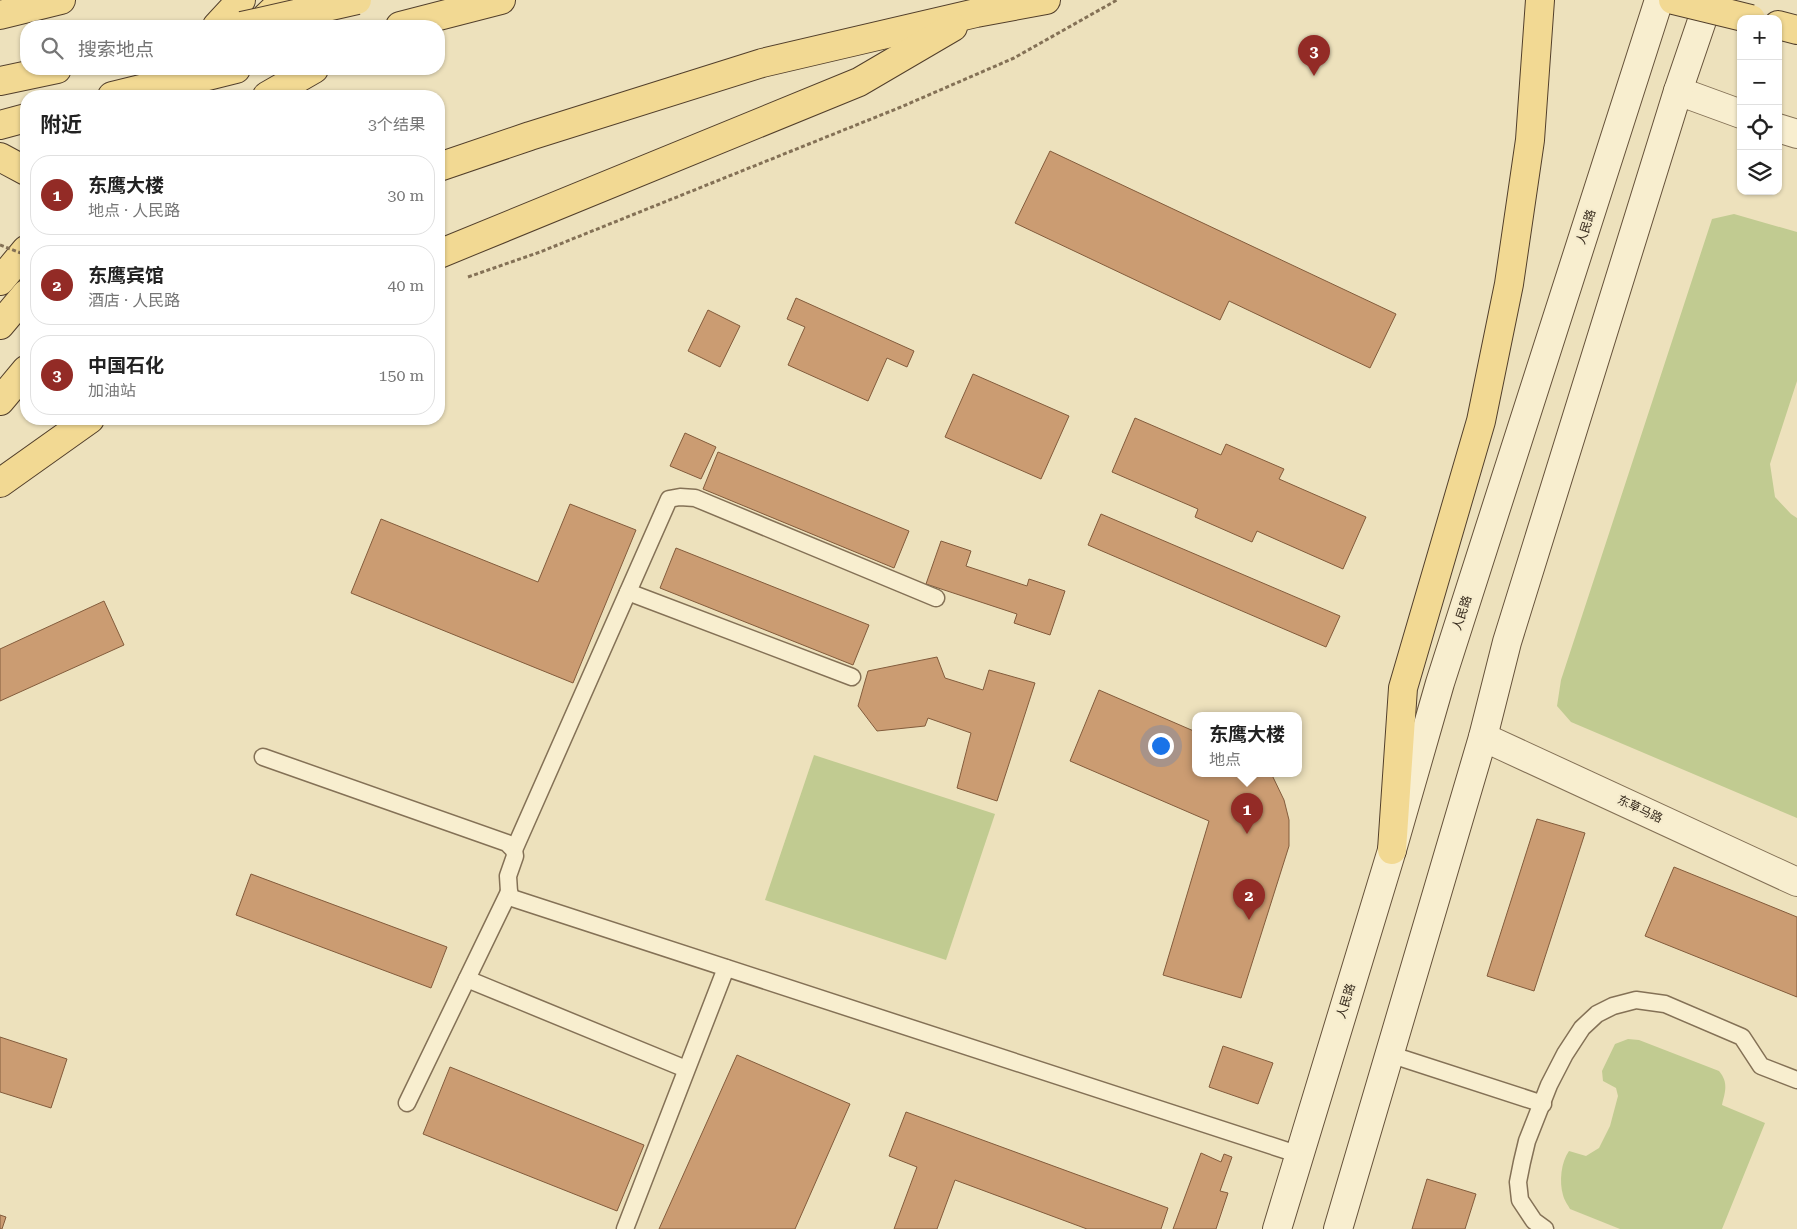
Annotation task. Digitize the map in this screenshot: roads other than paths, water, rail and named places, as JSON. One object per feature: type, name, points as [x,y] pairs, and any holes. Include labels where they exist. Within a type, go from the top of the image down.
[{"type":"main road","points":[[0,15],[61,0]]},
{"type":"main road","points":[[223,20],[241,0]]},
{"type":"main road","points":[[263,20],[284,0]]},
{"type":"main road","points":[[269,20],[357,0]]},
{"type":"main road","points":[[423,20],[501,0]]},
{"type":"main road","points":[[445,166],[530,136],[762,63],[976,13],[1046,0]]},
{"type":"main road","points":[[1392,850],[1403,688],[1481,421],[1509,284],[1530,140],[1540,0]]},
{"type":"main road","name":"人民路","points":[[1277,1229],[1392,850],[1440,683],[1659,0]]},
{"type":"main road","points":[[1673,0],[1737,16]]},
{"type":"main road","points":[[1338,1229],[1483,737],[1507,642],[1678,91],[1709,0]]},
{"type":"main road","points":[[445,252],[859,82],[976,13]]},
{"type":"main road","points":[[1782,26],[1797,30]]},
{"type":"main road","points":[[0,81],[28,75]]},
{"type":"main road","points":[[136,90],[165,83],[202,81],[219,75]]},
{"type":"main road","points":[[277,90],[304,75]]},
{"type":"main road","points":[[1678,91],[1737,113]]},
{"type":"main road","points":[[0,125],[20,120]]},
{"type":"main road","points":[[1782,129],[1797,134]]},
{"type":"main road","points":[[0,157],[20,168]]},
{"type":"main road","points":[[0,281],[20,257]]},
{"type":"main road","points":[[0,326],[20,301]]},
{"type":"main road","points":[[0,401],[20,377]]},
{"type":"main road","points":[[0,484],[82,425]]},
{"type":"main road","name":"东草马路","points":[[1483,737],[1797,882]]},
{"type":"lane","points":[[514,850],[669,499],[680,497],[695,498],[936,598]]},
{"type":"lane","points":[[628,592],[852,676]]},
{"type":"lane","points":[[263,757],[507,843],[514,850],[516,856],[508,876],[509,892],[512,898],[1300,1155]]},
{"type":"lane","points":[[407,1103],[509,892]]},
{"type":"lane","points":[[625,1229],[726,968]]},
{"type":"lane","points":[[467,979],[686,1069]]},
{"type":"lane","points":[[1545,1229],[1534,1221],[1520,1200],[1518,1182],[1528,1141],[1549,1085],[1565,1054],[1582,1028],[1597,1014],[1613,1006],[1636,1000],[1665,1004],[1742,1037],[1761,1066],[1797,1080]]},
{"type":"lane","points":[[1389,1054],[1543,1104]]},
{"type":"place","name":"中国石化","points":[[1314,76]]},
{"type":"place","name":"东鹰大楼","points":[[1247,834]]},
{"type":"place","name":"东鹰宾馆","points":[[1249,920]]}]
